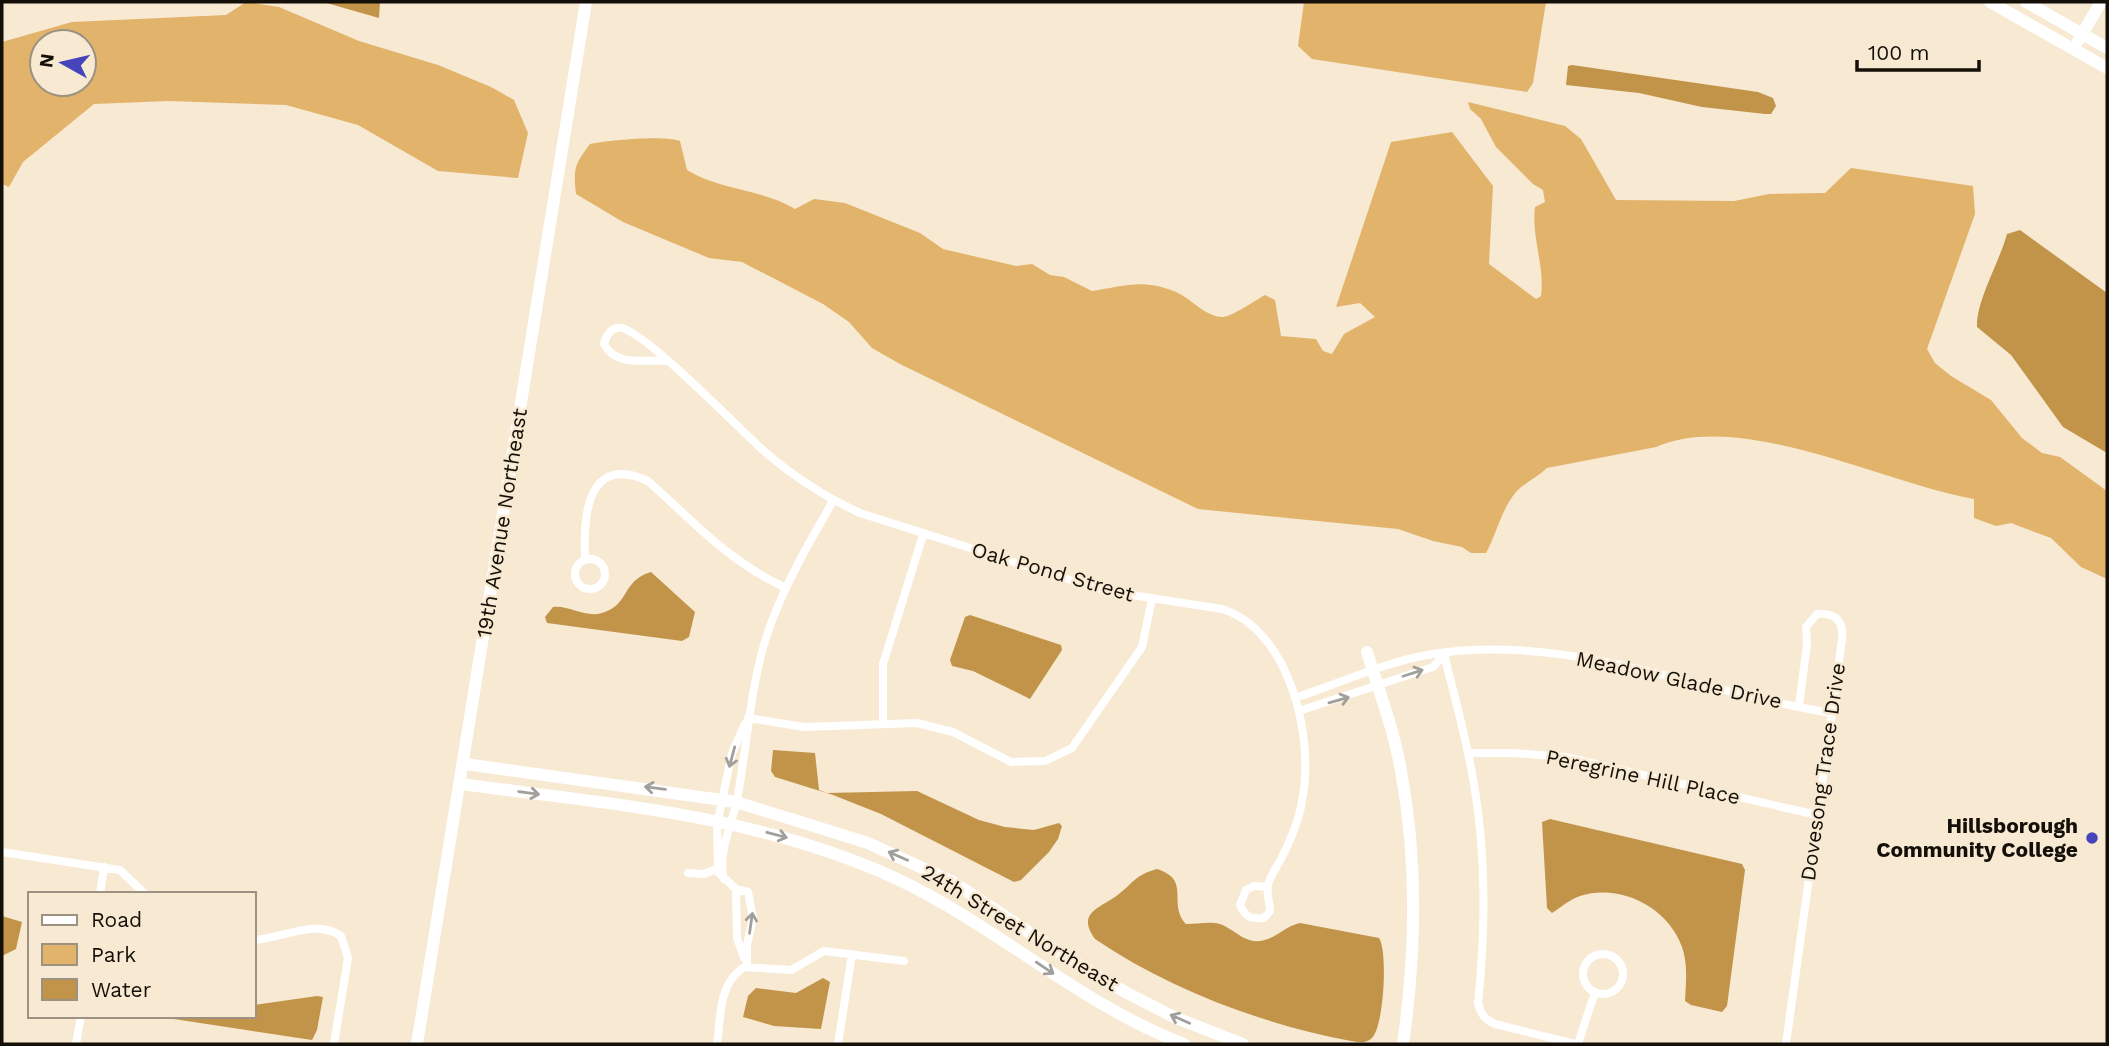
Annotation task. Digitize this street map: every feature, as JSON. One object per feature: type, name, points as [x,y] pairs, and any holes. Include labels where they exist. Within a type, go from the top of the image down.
[{"type":"street","name":"19th Avenue Northeast","points":[[417,1044],[465,764],[540,277],[586,2]]},
{"type":"street","points":[[1990,2],[2107,68]]},
{"type":"street","points":[[2026,2],[2107,48]]},
{"type":"street","points":[[2074,50],[2101,2]]},
{"type":"street","name":"Oak Pond Street","points":[[667,360],[619,358],[609,354],[604,344],[606,335],[613,329],[622,328],[667,360],[764,451],[833,501],[923,535],[1105,591],[1222,609],[1255,624],[1269,640],[1295,698],[1305,747],[1303,800],[1296,826],[1267,887],[1270,911],[1264,918],[1252,919],[1245,915],[1240,905],[1246,890],[1254,886],[1267,887]]},
{"type":"street","points":[[585,559],[583,531],[589,500],[597,486],[610,475],[634,474],[648,481],[727,554],[753,572],[786,588]]},
{"type":"street","points":[[724,879],[723,854],[746,754],[748,718],[764,647],[786,588],[833,501]]},
{"type":"street","points":[[883,723],[883,664],[923,535]]},
{"type":"street","points":[[748,718],[804,727],[883,723],[939,727],[1011,762],[1037,762],[1058,756],[1072,748],[1083,734],[1142,647],[1152,599]]},
{"type":"street","name":"Dovesong Trace Drive","points":[[1786,1044],[1843,628],[1827,613],[1817,614],[1806,627],[1808,643],[1799,706]]},
{"type":"street","name":"Meadow Glade Drive","points":[[1299,711],[1362,693],[1375,678],[1426,655],[1516,651],[1580,657],[1830,713]]},
{"type":"street","points":[[1367,652],[1401,770],[1414,891],[1414,950],[1403,1044]]},
{"type":"street","points":[[1444,654],[1468,753],[1478,813],[1485,909],[1478,1003],[1481,1012],[1486,1020],[1495,1024],[1576,1044],[1595,992]]},
{"type":"street","name":"Meadow Glade Drive","points":[[1295,698],[1433,667],[1444,654]]},
{"type":"street","points":[[747,966],[752,903],[748,892],[736,889],[717,869],[718,820],[732,753],[748,718]]},
{"type":"street","name":"Peregrine Hill Place","points":[[1468,753],[1513,752],[1565,757],[1817,815]]},
{"type":"street","name":"24th Street Northeast","points":[[465,764],[723,799],[803,820],[903,858],[953,882],[1126,993],[1243,1044]]},
{"type":"street","name":"24th Street Northeast","points":[[461,784],[718,820],[794,839],[896,879],[968,918],[1116,1012],[1184,1044]]},
{"type":"street","points":[[2,852],[104,867],[126,873],[143,892]]},
{"type":"street","points":[[100,892],[104,867]]},
{"type":"street","points":[[688,873],[704,874],[717,869]]},
{"type":"street","points":[[736,889],[737,938],[747,966]]},
{"type":"street","points":[[256,940],[274,939],[314,927],[324,927],[341,936],[348,958],[334,1044]]},
{"type":"street","points":[[717,1044],[726,985],[736,973],[747,966],[791,970],[824,951],[904,961]]},
{"type":"street","points":[[838,1044],[852,954]]},
{"type":"street","points":[[1609,955],[1619,962],[1622,981],[1614,991],[1595,992],[1586,983],[1586,964],[1596,956],[1609,955]]},
{"type":"street","points":[[76,1044],[81,1018]]},
{"type":"green space","points":[[246,2],[279,7],[359,41],[438,65],[491,87],[514,100],[528,133],[518,178],[438,171],[358,125],[286,105],[168,101],[94,104],[23,162],[9,187],[2,184],[2,42],[28,35],[28,98],[98,98],[98,28],[51,28],[72,22],[226,15]]},
{"type":"green space","points":[[1304,2],[1546,2],[1533,83],[1527,92],[1312,59],[1298,46]]},
{"type":"green space","points":[[1468,102],[1565,126],[1581,139],[1616,200],[1734,201],[1769,194],[1825,193],[1851,168],[1973,186],[1975,214],[1927,349],[1935,363],[1951,376],[1991,400],[2022,438],[2042,453],[2060,457],[2107,491],[2107,579],[2081,567],[2051,538],[2011,523],[1996,526],[1974,518],[1974,499],[1814,453],[1729,437],[1690,438],[1547,468],[1519,489],[1511,499],[1486,553],[1471,553],[1462,547],[1398,529],[1198,509],[900,364],[872,348],[849,322],[823,304],[742,262],[709,258],[623,222],[576,194],[575,185],[576,167],[590,144],[636,139],[672,139],[680,141],[687,170],[700,177],[769,197],[795,209],[814,199],[845,203],[920,233],[943,249],[1016,266],[1032,264],[1050,275],[1064,277],[1092,291],[1134,284],[1153,285],[1176,292],[1204,311],[1223,317],[1265,295],[1275,300],[1281,336],[1316,339],[1323,351],[1332,354],[1344,334],[1375,317],[1360,303],[1336,307],[1391,142],[1452,132],[1493,186],[1489,264],[1536,299],[1541,296],[1534,218],[1535,207],[1545,202],[1543,190],[1533,184],[1496,147]]},
{"type":"water","points":[[323,2],[380,2],[379,18]]},
{"type":"water","points":[[1568,66],[1758,92],[1773,98],[1776,106],[1771,114],[1765,114],[1702,107],[1639,93],[1566,85]]},
{"type":"water","points":[[2020,230],[2107,293],[2107,453],[2063,427],[2011,355],[1977,327],[1980,306],[2007,234]]},
{"type":"water","points":[[651,572],[695,612],[689,637],[682,641],[547,623],[545,617],[553,607],[589,614],[611,609],[635,581]]},
{"type":"water","points":[[970,615],[1061,645],[1062,650],[1030,699],[973,671],[952,666],[950,660],[965,617]]},
{"type":"water","points":[[773,750],[815,753],[819,790],[827,793],[917,791],[979,820],[1005,827],[1034,830],[1059,823],[1062,826],[1058,839],[1049,852],[1021,880],[1014,882],[881,814],[833,795],[775,777],[771,771]]},
{"type":"water","points":[[1550,819],[1742,864],[1745,870],[1727,1006],[1722,1012],[1691,1005],[1685,1001],[1686,967],[1682,947],[1666,920],[1641,902],[1611,893],[1595,893],[1576,897],[1552,913],[1547,908],[1542,822]]},
{"type":"water","points":[[1157,869],[1174,879],[1178,908],[1186,924],[1220,924],[1253,941],[1266,940],[1300,923],[1379,938],[1383,957],[1382,1005],[1372,1038],[1365,1042],[1351,1041],[1251,1015],[1154,974],[1095,939],[1088,924],[1092,913],[1121,893],[1138,877]]},
{"type":"water","points":[[2,916],[22,922],[16,949],[2,956]]},
{"type":"water","points":[[823,978],[830,982],[821,1029],[774,1026],[743,1017],[748,996],[756,988],[796,993]]},
{"type":"water","points":[[323,997],[317,1030],[312,1040],[167,1018],[256,1018],[256,1005]]},
{"type":"place","name":"Hillsborough Community College","points":[[2092,838]]}]
